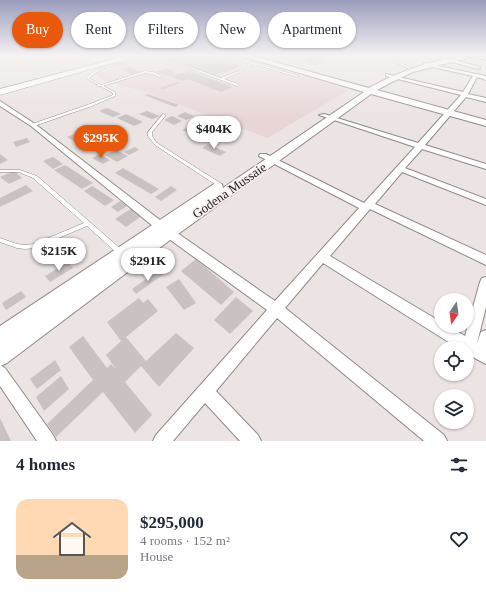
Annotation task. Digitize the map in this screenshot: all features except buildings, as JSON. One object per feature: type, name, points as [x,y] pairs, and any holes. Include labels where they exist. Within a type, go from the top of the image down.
[{"type":"main road","points":[[0,90],[55,77]]},
{"type":"street","points":[[325,77],[486,122]]},
{"type":"street","name":"Godena Mussaie","points":[[0,337],[121,253],[165,230],[326,116],[367,89],[391,77]]},
{"type":"street","points":[[394,77],[486,100]]},
{"type":"street","points":[[474,77],[486,78]]},
{"type":"street","points":[[474,77],[486,83]]},
{"type":"street","points":[[162,441],[450,112],[464,94],[474,77]]},
{"type":"street","points":[[0,103],[33,125],[165,230],[276,309],[438,441]]},
{"type":"street","points":[[326,116],[486,167]]},
{"type":"street","points":[[267,158],[367,207],[486,260]]},
{"type":"street","name":"Godena Mussaie","points":[[0,356],[165,230],[220,185],[267,158]]},
{"type":"street","points":[[400,169],[486,202]]},
{"type":"street","points":[[322,257],[459,341]]},
{"type":"street","points":[[471,341],[486,282]]},
{"type":"street","points":[[474,350],[484,356],[486,338]]},
{"type":"street","points":[[0,373],[47,441]]},
{"type":"street","points":[[205,391],[252,441]]},
{"type":"lane","points":[[33,125],[91,105],[114,95],[114,93],[88,80],[89,77]]},
{"type":"lane","points":[[99,86],[130,77]]},
{"type":"lane","points":[[215,77],[237,85]]},
{"type":"lane","points":[[222,79],[228,77]]},
{"type":"lane","points":[[164,115],[150,132],[151,139],[156,144],[220,185]]},
{"type":"lane","points":[[0,170],[20,170],[35,177],[121,253]]},
{"type":"lane","points":[[0,240],[15,246],[26,248],[35,246],[88,223]]},
{"type":"shaded area","points":[[98,77],[304,77],[349,90],[267,138],[147,92],[108,82]]}]
